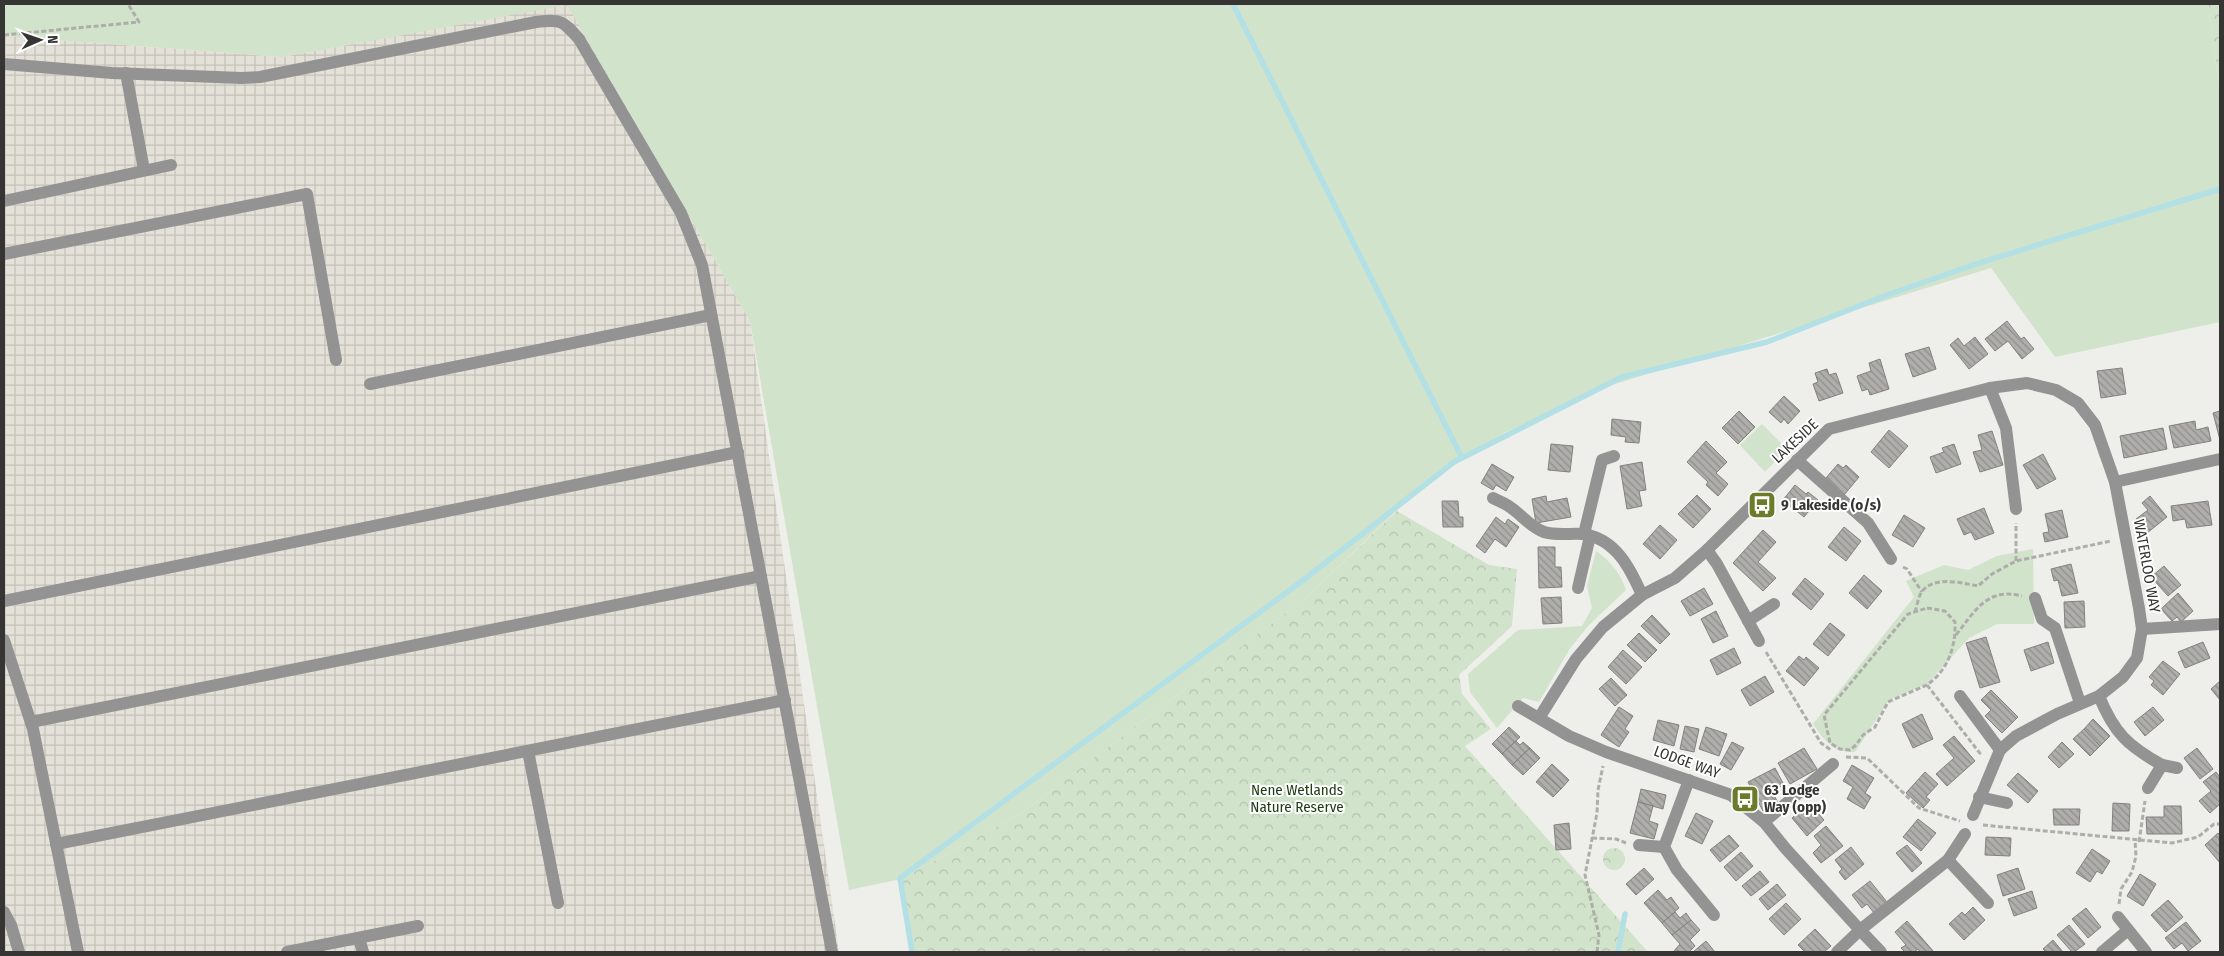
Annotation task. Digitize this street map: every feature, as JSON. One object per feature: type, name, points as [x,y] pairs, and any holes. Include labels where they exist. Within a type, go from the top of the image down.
[{"type":"street","points":[[4,64],[126,73],[242,78],[536,22],[552,20],[564,23],[578,39],[681,213],[702,265],[832,952]]},
{"type":"street","points":[[126,73],[144,170]]},
{"type":"street","points":[[4,201],[171,165]]},
{"type":"street","points":[[4,254],[306,194],[336,360]]},
{"type":"street","points":[[370,384],[712,314]]},
{"type":"street","name":"LAKESIDE","points":[[1539,718],[1576,659],[1603,627],[1642,595],[1675,578],[1707,550],[1830,429],[1990,388],[2027,383],[2056,390],[2078,403],[2095,425],[2115,482]]},
{"type":"street","points":[[1990,388],[2006,428],[2016,510]]},
{"type":"street","points":[[4,601],[738,452]]},
{"type":"street","points":[[1578,588],[1602,460],[1614,456]]},
{"type":"street","points":[[2115,482],[2220,459]]},
{"type":"street","points":[[1797,460],[1868,523],[1891,559]]},
{"type":"street","name":"WATERLOO WAY","points":[[1973,815],[1991,767],[2000,750],[2016,736],[2080,703],[2099,696],[2123,677],[2137,658],[2142,629],[2115,482]]},
{"type":"street","points":[[1493,498],[1511,507],[1526,522],[1545,532],[1587,535],[1612,547],[1621,555],[1629,567],[1642,595]]},
{"type":"street","points":[[1707,550],[1717,564],[1759,641]]},
{"type":"street","points":[[31,722],[761,576]]},
{"type":"street","points":[[2035,598],[2042,619],[2055,628],[2080,703]]},
{"type":"street","points":[[1748,621],[1774,604]]},
{"type":"street","points":[[2142,629],[2164,630],[2220,624]]},
{"type":"street","points":[[4,640],[31,722],[78,952]]},
{"type":"street","points":[[1960,696],[2000,750]]},
{"type":"street","points":[[2099,696],[2107,716],[2120,734],[2136,750],[2162,765],[2177,768]]},
{"type":"street","points":[[56,844],[785,700]]},
{"type":"street","name":"LODGE WAY","points":[[1518,706],[1569,736],[1606,752],[1731,795],[1764,822],[1786,849],[1881,952]]},
{"type":"street","points":[[528,751],[558,903]]},
{"type":"street","points":[[1764,822],[1832,764]]},
{"type":"street","points":[[2148,788],[2162,765]]},
{"type":"street","points":[[1664,847],[1690,780]]},
{"type":"street","points":[[1979,797],[2007,803]]},
{"type":"street","points":[[1837,952],[1860,930],[1948,860],[1965,834]]},
{"type":"street","points":[[1639,844],[1664,847]]},
{"type":"street","points":[[1664,847],[1677,870],[1714,915]]},
{"type":"street","points":[[1948,860],[1988,903]]},
{"type":"street","points":[[4,912],[11,925],[19,952]]},
{"type":"street","points":[[2118,918],[2146,952]]},
{"type":"street","points":[[287,952],[418,926]]},
{"type":"street","points":[[2102,952],[2128,930]]},
{"type":"street","points":[[359,938],[363,952]]},
{"type":"path","points":[[4,35],[139,22],[128,4]]},
{"type":"path","points":[[2016,510],[2016,561]]},
{"type":"path","points":[[1915,612],[1922,592],[1935,583],[1949,582],[1978,586],[1992,574],[2016,561],[2111,541]]},
{"type":"path","points":[[1891,559],[1907,569],[1922,592]]},
{"type":"path","points":[[1956,636],[1981,604],[1996,594],[2015,594],[2035,598]]},
{"type":"path","points":[[1927,608],[1945,611],[1955,622],[1956,636],[1950,658],[1927,685],[1888,702],[1874,726],[1863,735],[1856,745],[1850,750],[1840,750],[1830,743],[1824,715],[1908,614],[1915,612],[1927,608]]},
{"type":"path","points":[[1927,685],[1991,767]]},
{"type":"path","points":[[1597,952],[1599,935],[1585,875],[1598,813],[1598,790],[1606,752]]},
{"type":"path","points":[[2118,918],[2120,889],[2132,872],[2142,810],[2148,788]]},
{"type":"path","points":[[1592,838],[1616,839],[1628,845],[1639,844]]},
{"type":"shaded area","points":[[567,4],[750,321],[839,952],[4,952],[4,36],[282,57]]},
{"type":"green space","points":[[4,4],[2208,4],[2220,91],[2220,322],[2055,357],[1991,268],[1602,388],[1504,433],[1425,483],[1308,596],[1020,814],[901,879],[849,890],[750,321],[567,5],[282,57],[4,36]]},
{"type":"green space","points":[[2208,4],[2220,4],[2220,91]]},
{"type":"green space","points":[[1762,424],[1787,449],[1765,472],[1740,445]]},
{"type":"green space","name":"Nene Wetlands Nature Reserve","points":[[1397,511],[1489,565],[1517,569],[1512,626],[1459,675],[1462,694],[1491,729],[1465,746],[1648,952],[913,952],[901,879],[1020,814],[1308,596]]},
{"type":"green space","points":[[2033,549],[2034,624],[1997,624],[1969,638],[1927,684],[1889,700],[1855,752],[1847,752],[1835,748],[1825,740],[1813,724],[1914,597],[1906,581],[1944,565],[1968,570],[1997,556]]},
{"type":"green space","points":[[1596,551],[1614,568],[1626,590],[1588,626],[1569,650],[1539,702],[1523,698],[1497,728],[1470,692],[1468,674],[1518,630],[1582,626],[1592,608],[1587,586]]},
{"type":"green space","points":[[1614,848],[1622,851],[1625,859],[1622,867],[1614,870],[1606,867],[1603,859],[1606,851]]},
{"type":"building","points":[[2007,321],[2021,339],[2024,337],[2034,349],[2022,359],[2008,341],[1995,351],[1985,339]]},
{"type":"building","points":[[1975,337],[1988,354],[1969,369],[1950,345],[1958,338],[1964,346]]},
{"type":"building","points":[[1929,347],[1936,369],[1913,377],[1905,354]]},
{"type":"building","points":[[1880,359],[1889,389],[1870,395],[1868,389],[1862,391],[1857,376],[1871,371],[1869,363]]},
{"type":"building","points":[[2122,368],[2126,394],[2101,398],[2097,371]]},
{"type":"building","points":[[1827,369],[1829,375],[1836,373],[1843,393],[1819,401],[1813,384],[1818,382],[1815,373]]},
{"type":"building","points":[[1784,396],[1800,411],[1788,424],[1784,419],[1781,423],[1769,412]]},
{"type":"building","points":[[1739,411],[1755,427],[1738,444],[1722,428]]},
{"type":"building","points":[[2220,411],[2220,440],[2213,413]]},
{"type":"building","points":[[1612,419],[1641,422],[1639,443],[1625,442],[1626,437],[1611,435]]},
{"type":"building","points":[[2195,421],[2196,430],[2208,427],[2211,441],[2174,448],[2169,426]]},
{"type":"building","points":[[2163,428],[2167,449],[2124,458],[2120,436]]},
{"type":"building","points":[[1889,430],[1908,446],[1889,468],[1871,452]]},
{"type":"building","points":[[1992,431],[2003,465],[1980,472],[1973,452],[1982,450],[1978,435]]},
{"type":"building","points":[[1706,441],[1727,462],[1716,473],[1728,484],[1718,496],[1706,485],[1708,482],[1687,462]]},
{"type":"building","points":[[1551,444],[1573,446],[1570,472],[1548,470]]},
{"type":"building","points":[[1954,444],[1961,464],[1936,473],[1930,457],[1944,452],[1942,448]]},
{"type":"building","points":[[2043,454],[2056,479],[2037,489],[2023,465]]},
{"type":"building","points":[[1642,462],[1646,490],[1639,491],[1642,506],[1627,509],[1620,466]]},
{"type":"building","points":[[1492,464],[1514,477],[1506,491],[1496,485],[1493,490],[1481,483]]},
{"type":"building","points":[[1838,464],[1843,468],[1846,465],[1859,477],[1844,495],[1825,479]]},
{"type":"building","points":[[1795,485],[1806,494],[1808,492],[1818,500],[1804,517],[1783,500]]},
{"type":"building","points":[[1697,495],[1711,509],[1693,528],[1678,514]]},
{"type":"building","points":[[1546,496],[1547,502],[1567,498],[1571,517],[1536,523],[1532,499]]},
{"type":"building","points":[[2150,496],[2167,517],[2147,533],[2136,519],[2148,510],[2142,503]]},
{"type":"building","points":[[1442,501],[1458,501],[1459,517],[1463,517],[1463,527],[1443,527]]},
{"type":"building","points":[[2208,501],[2212,525],[2187,528],[2185,519],[2173,521],[2171,506]]},
{"type":"building","points":[[1984,508],[1994,533],[1975,540],[1971,532],[1964,535],[1957,519]]},
{"type":"building","points":[[2062,510],[2068,537],[2045,542],[2043,533],[2049,532],[2045,514]]},
{"type":"building","points":[[1904,515],[1925,528],[1913,547],[1892,535]]},
{"type":"building","points":[[1496,517],[1505,524],[1508,519],[1519,527],[1506,547],[1495,539],[1485,553],[1476,546]]},
{"type":"building","points":[[1660,525],[1677,540],[1660,559],[1643,544]]},
{"type":"building","points":[[1844,527],[1861,541],[1846,561],[1828,547]]},
{"type":"building","points":[[1763,530],[1776,542],[1758,562],[1776,578],[1763,591],[1733,563]]},
{"type":"building","points":[[1538,547],[1555,547],[1555,567],[1561,567],[1562,587],[1539,588]]},
{"type":"building","points":[[2071,564],[2078,593],[2062,596],[2058,580],[2054,581],[2051,569]]},
{"type":"building","points":[[2164,566],[2181,585],[2168,596],[2151,577]]},
{"type":"building","points":[[1864,575],[1882,591],[1867,609],[1849,593]]},
{"type":"building","points":[[1805,578],[1824,594],[1811,610],[1792,594]]},
{"type":"building","points":[[1704,588],[1713,604],[1690,616],[1681,601]]},
{"type":"building","points":[[2178,593],[2193,611],[2181,622],[2177,617],[2172,621],[2161,609]]},
{"type":"building","points":[[1561,597],[1562,623],[1543,624],[1541,598]]},
{"type":"building","points":[[2084,601],[2085,627],[2065,628],[2064,602]]},
{"type":"building","points":[[1716,611],[1728,636],[1713,643],[1701,619]]},
{"type":"building","points":[[1652,615],[1670,634],[1660,644],[1641,626]]},
{"type":"building","points":[[1830,623],[1845,635],[1828,656],[1813,644]]},
{"type":"building","points":[[1639,633],[1657,650],[1645,662],[1627,645]]},
{"type":"building","points":[[1986,637],[2000,682],[1980,688],[1966,643]]},
{"type":"building","points":[[2048,642],[2054,663],[2031,671],[2024,650]]},
{"type":"building","points":[[2203,642],[2210,658],[2185,668],[2178,652]]},
{"type":"building","points":[[1734,648],[1741,663],[1717,675],[1710,660]]},
{"type":"building","points":[[1623,650],[1642,667],[1626,684],[1608,667]]},
{"type":"building","points":[[1799,656],[1804,660],[1806,657],[1819,668],[1804,686],[1786,671]]},
{"type":"building","points":[[2163,661],[2180,674],[2163,695],[2151,685],[2154,681],[2149,677]]},
{"type":"building","points":[[1765,676],[1774,692],[1750,706],[1741,690]]},
{"type":"building","points":[[1611,678],[1627,695],[1615,706],[1599,689]]},
{"type":"building","points":[[2220,681],[2220,700],[2211,689]]},
{"type":"building","points":[[1991,690],[2018,717],[2002,733],[1985,716],[1991,710],[1981,700]]},
{"type":"building","points":[[1619,707],[1633,716],[1625,729],[1629,732],[1619,747],[1601,735]]},
{"type":"building","points":[[2153,707],[2164,720],[2145,736],[2134,722]]},
{"type":"building","points":[[1922,714],[1933,739],[1913,748],[1902,724]]},
{"type":"building","points":[[2093,719],[2110,736],[2100,746],[2084,729]]},
{"type":"building","points":[[1658,720],[1679,725],[1674,746],[1653,740]]},
{"type":"building","points":[[1685,726],[1699,729],[1694,752],[1680,749]]},
{"type":"building","points":[[1509,727],[1520,737],[1502,754],[1492,744]]},
{"type":"building","points":[[1706,727],[1727,734],[1719,756],[1699,749]]},
{"type":"building","points":[[2084,729],[2100,746],[2090,756],[2073,739]]},
{"type":"building","points":[[1954,736],[1975,761],[1947,786],[1936,774],[1954,758],[1943,745]]},
{"type":"building","points":[[1516,741],[1520,745],[1523,742],[1530,748],[1512,765],[1502,754]]},
{"type":"building","points":[[1732,742],[1744,748],[1731,770],[1720,764]]},
{"type":"building","points":[[2062,742],[2074,754],[2059,768],[2048,757]]},
{"type":"building","points":[[1530,748],[1540,758],[1523,775],[1512,765]]},
{"type":"building","points":[[1804,748],[1817,769],[1790,784],[1778,763]]},
{"type":"building","points":[[2197,748],[2213,769],[2200,779],[2184,758]]},
{"type":"building","points":[[1552,764],[1569,780],[1561,789],[1544,773]]},
{"type":"building","points":[[1852,765],[1874,778],[1865,793],[1871,797],[1864,809],[1847,799],[1853,787],[1843,781]]},
{"type":"building","points":[[1775,768],[1784,785],[1772,791],[1778,803],[1763,811],[1748,782]]},
{"type":"building","points":[[1925,772],[1938,784],[1926,797],[1930,800],[1923,808],[1906,793]]},
{"type":"building","points":[[2216,772],[2220,777],[2220,804],[2210,813],[2199,801],[2211,791],[2203,782]]},
{"type":"building","points":[[1544,773],[1561,789],[1553,797],[1536,782]]},
{"type":"building","points":[[2018,773],[2038,791],[2028,803],[2007,785]]},
{"type":"building","points":[[1641,789],[1666,795],[1663,809],[1638,802]]},
{"type":"building","points":[[1638,802],[1653,806],[1649,821],[1658,824],[1654,839],[1630,833]]},
{"type":"building","points":[[1809,803],[1824,820],[1807,836],[1792,818]]},
{"type":"building","points":[[2113,803],[2130,804],[2129,831],[2112,831]]},
{"type":"building","points":[[2164,806],[2181,806],[2182,834],[2147,834],[2146,817],[2164,817]]},
{"type":"building","points":[[2053,809],[2080,809],[2079,825],[2054,825]]},
{"type":"building","points":[[1696,813],[1713,821],[1702,844],[1685,836]]},
{"type":"building","points":[[1918,819],[1936,833],[1921,851],[1903,837]]},
{"type":"building","points":[[1569,823],[1571,849],[1556,850],[1554,825]]},
{"type":"building","points":[[1826,826],[1843,846],[1821,863],[1813,853],[1821,845],[1814,836]]},
{"type":"building","points":[[2218,833],[2220,836],[2220,863],[2205,845]]},
{"type":"building","points":[[1729,835],[1739,846],[1720,862],[1710,850]]},
{"type":"building","points":[[1986,837],[2011,838],[2010,856],[1985,855]]},
{"type":"building","points":[[1907,845],[1922,863],[1912,872],[1896,853]]},
{"type":"building","points":[[1851,847],[1864,864],[1845,880],[1839,872],[1842,869],[1835,860]]},
{"type":"building","points":[[2092,849],[2110,861],[2102,874],[2097,871],[2090,882],[2076,873]]},
{"type":"building","points":[[1741,852],[1753,866],[1736,881],[1724,867]]},
{"type":"building","points":[[1644,868],[1654,879],[1636,895],[1626,884]]},
{"type":"building","points":[[2018,868],[2025,889],[2003,896],[1997,875]]},
{"type":"building","points":[[1760,871],[1769,882],[1751,896],[1742,886]]},
{"type":"building","points":[[2140,874],[2156,884],[2143,906],[2127,896]]},
{"type":"building","points":[[1870,881],[1887,902],[1874,913],[1867,904],[1862,908],[1852,895]]},
{"type":"building","points":[[1777,884],[1786,895],[1768,910],[1759,899]]},
{"type":"building","points":[[1658,890],[1667,900],[1671,897],[1679,908],[1662,923],[1644,903]]},
{"type":"building","points":[[2032,891],[2037,908],[2014,916],[2008,899]]},
{"type":"building","points":[[2168,900],[2183,917],[2166,932],[2151,915]]},
{"type":"building","points":[[1786,903],[1801,919],[1784,935],[1769,919]]},
{"type":"building","points":[[1973,907],[1985,920],[1964,940],[1949,924],[1962,912],[1965,915]]},
{"type":"building","points":[[2086,908],[2101,927],[2088,938],[2072,919]]},
{"type":"building","points":[[1675,912],[1680,918],[1686,913],[1691,920],[1672,935],[1662,923]]},
{"type":"building","points":[[1691,920],[1700,930],[1690,940],[1695,946],[1689,952],[1675,952],[1680,944],[1672,935]]},
{"type":"building","points":[[1907,921],[1934,952],[1920,952],[1918,949],[1914,952],[1905,952],[1901,948],[1906,945],[1895,932]]},
{"type":"building","points":[[2186,922],[2201,941],[2188,951],[2182,943],[2174,949],[2165,938]]},
{"type":"building","points":[[2069,925],[2085,944],[2074,952],[2057,935]]},
{"type":"building","points":[[1815,929],[1831,946],[1824,952],[1805,952],[1798,945]]},
{"type":"building","points":[[2053,940],[2063,952],[2046,952],[2043,949]]},
{"type":"building","points":[[1706,941],[1715,952],[1693,952]]},
{"type":"waterway","points":[[1233,4],[1462,458]]},
{"type":"waterway","points":[[912,952],[900,878],[1306,578],[1454,462],[1622,377],[1767,342],[1887,295],[1979,263],[2220,189]]},
{"type":"waterway","points":[[1618,952],[1625,914]]},
{"type":"place","name":"9 Lakeside (o/s)","points":[[1762,505]]},
{"type":"place","name":"63 Lodge Way (opp)","points":[[1745,799]]}]
